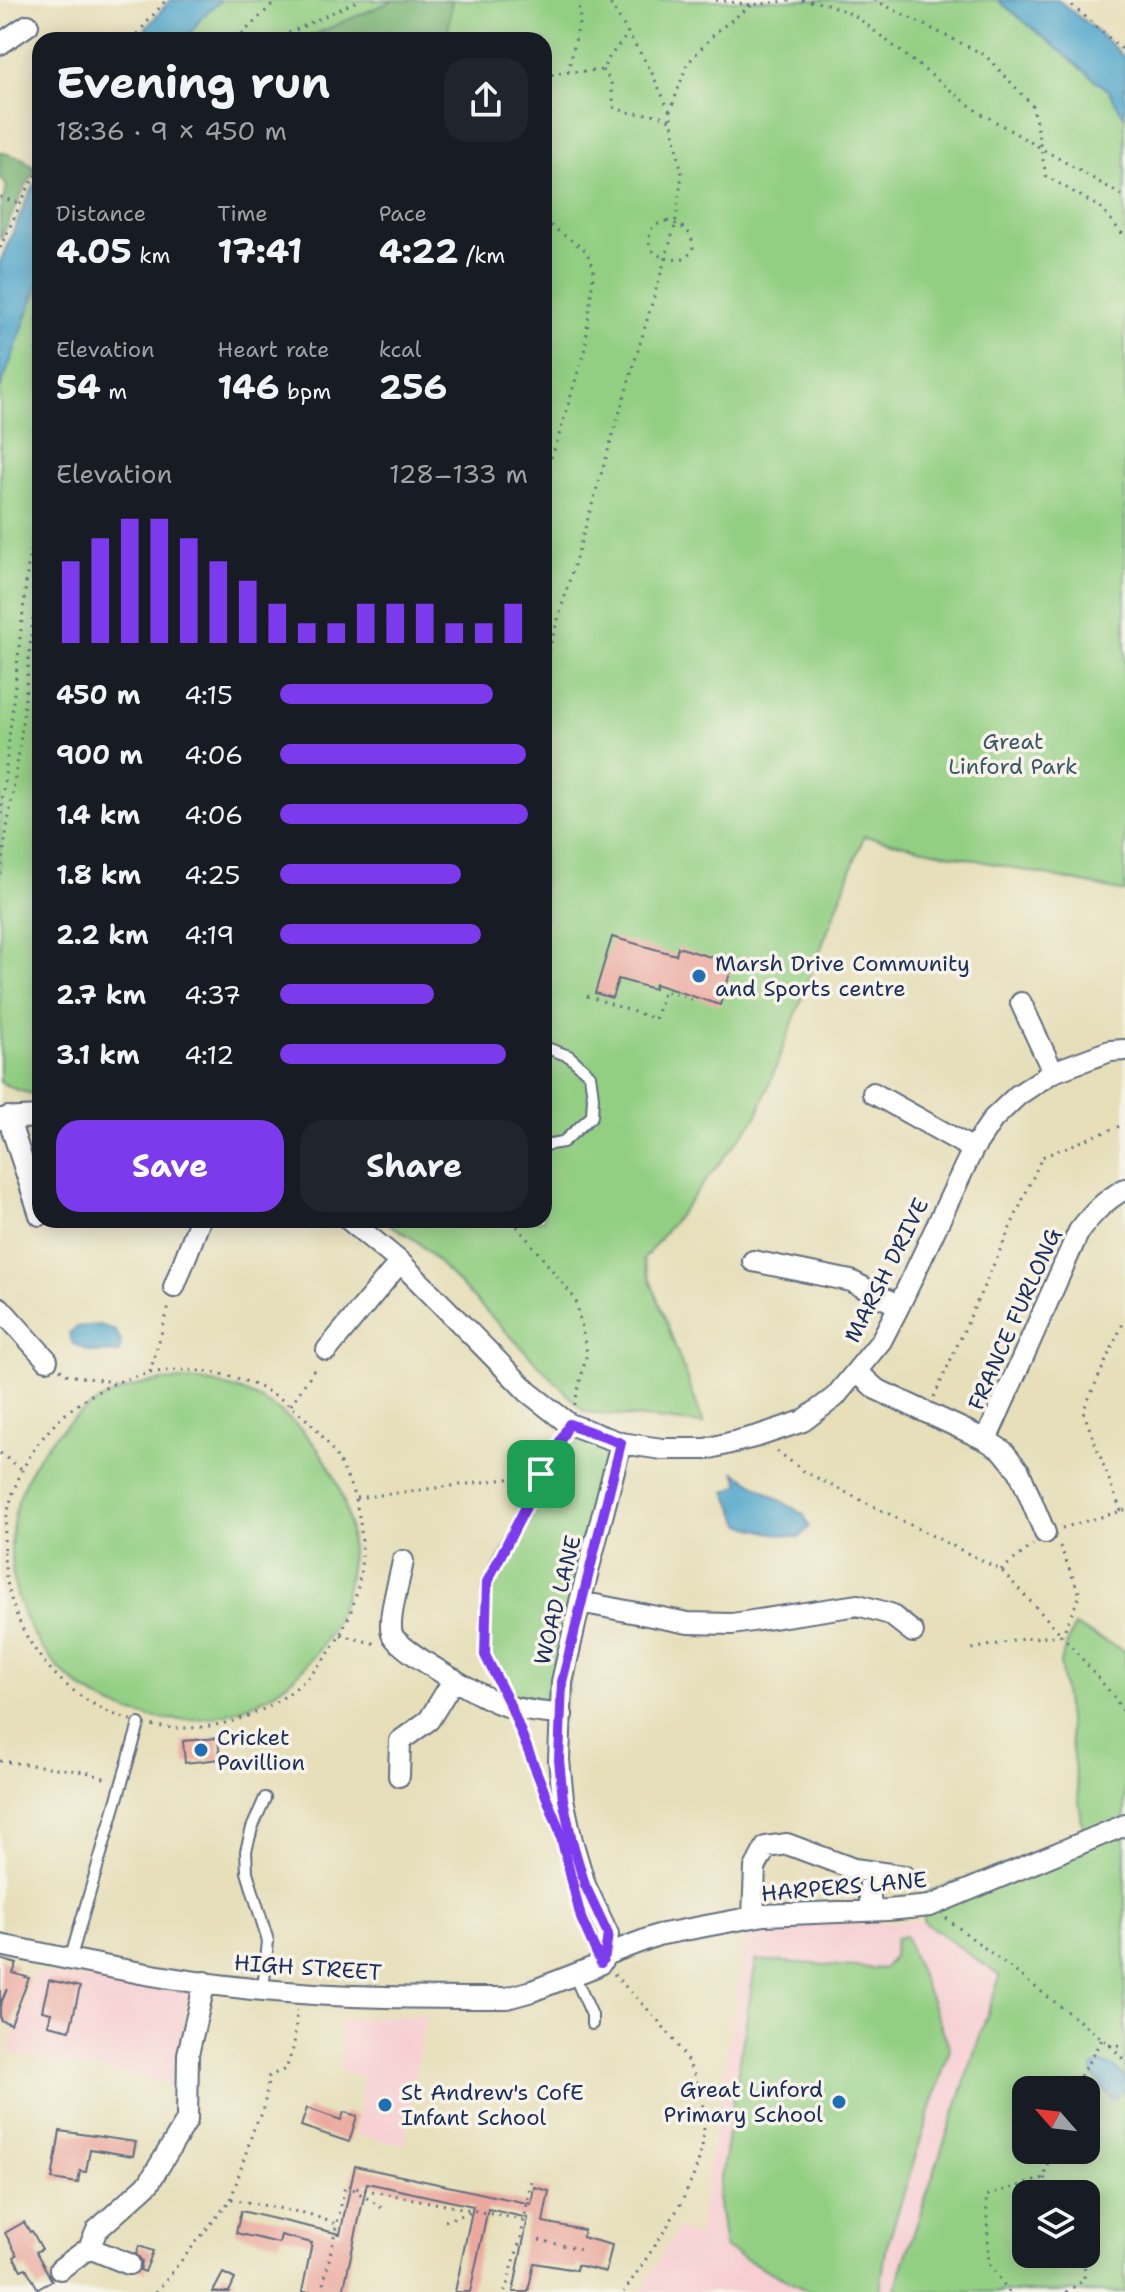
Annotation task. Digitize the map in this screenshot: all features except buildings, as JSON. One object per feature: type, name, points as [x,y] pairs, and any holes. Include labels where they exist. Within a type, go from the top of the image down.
[{"type":"street","points":[[0,44],[28,25]]},
{"type":"street","points":[[1021,1003],[1053,1072]]},
{"type":"street","name":"MARSH DRIVE","points":[[359,1228],[400,1262],[528,1392],[569,1424],[621,1443],[662,1449],[706,1449],[803,1421],[835,1397],[881,1341],[973,1149],[993,1119],[1018,1095],[1053,1072],[1110,1051],[1125,1050]]},
{"type":"street","points":[[873,1093],[973,1149]]},
{"type":"street","points":[[32,1117],[4,1118],[32,1195]]},
{"type":"street","name":"FRANCE FURLONG","points":[[986,1440],[1079,1231],[1094,1211],[1125,1189]]},
{"type":"street","points":[[174,1287],[197,1228]]},
{"type":"street","points":[[753,1261],[851,1281],[899,1306]]},
{"type":"street","points":[[327,1350],[400,1262]]},
{"type":"street","points":[[0,1308],[47,1360]]},
{"type":"street","name":"FRANCE FURLONG","points":[[857,1372],[876,1389],[986,1440],[1003,1451],[1019,1471],[1052,1538]]},
{"type":"street","name":"WOAD LANE","points":[[603,1959],[608,1934],[585,1885],[572,1841],[559,1760],[562,1682],[621,1443]]},
{"type":"street","points":[[403,1561],[391,1633],[397,1643],[497,1703],[562,1715]]},
{"type":"street","points":[[580,1602],[688,1623],[732,1624],[858,1605],[890,1614],[913,1632]]},
{"type":"street","points":[[399,1776],[400,1741],[429,1720],[454,1679]]},
{"type":"street","name":"HARPERS LANE","points":[[603,1959],[658,1935],[753,1917],[930,1906],[1125,1825]]},
{"type":"street","points":[[753,1917],[755,1868],[766,1847],[787,1844],[854,1869],[904,1876]]},
{"type":"street","points":[[870,1872],[870,1911]]},
{"type":"street","name":"HIGH STREET","points":[[0,1945],[205,1982],[335,1996],[507,1998],[574,1975],[603,1959]]},
{"type":"street","points":[[60,2269],[89,2248],[97,2230],[149,2183],[187,2120],[188,2054],[205,1982]]},
{"type":"street","points":[[89,2248],[129,2264]]},
{"type":"lane","points":[[552,1050],[569,1056],[590,1075],[593,1097],[592,1116],[563,1142],[552,1144]]},
{"type":"lane","points":[[70,1960],[139,1724]]},
{"type":"lane","points":[[263,1990],[268,1941],[247,1872],[246,1851],[265,1798]]},
{"type":"lane","points":[[574,1975],[592,2015],[592,2024]]},
{"type":"path","points":[[139,32],[166,0]]},
{"type":"path","points":[[244,32],[277,0]]},
{"type":"path","points":[[291,32],[359,0]]},
{"type":"path","points":[[568,72],[580,20],[579,0]]},
{"type":"path","points":[[552,639],[666,258],[682,174],[670,112],[650,69],[608,0]]},
{"type":"path","points":[[716,0],[752,5],[794,0]]},
{"type":"path","points":[[802,0],[827,4],[854,15],[977,111],[1125,197]]},
{"type":"path","points":[[874,0],[985,55],[1033,106],[1046,176],[1101,208],[1125,237]]},
{"type":"path","points":[[1066,0],[1125,52]]},
{"type":"path","points":[[670,112],[687,64],[717,31],[752,5]]},
{"type":"path","points":[[602,70],[629,33]]},
{"type":"path","points":[[552,76],[602,70]]},
{"type":"path","points":[[602,70],[611,81],[614,107],[626,112],[659,115],[672,121]]},
{"type":"path","points":[[0,248],[32,184]]},
{"type":"path","points":[[0,197],[20,204]]},
{"type":"path","points":[[660,222],[675,223],[691,233],[693,250],[685,259],[666,258],[648,244],[647,238],[653,226],[660,222]]},
{"type":"path","points":[[552,227],[585,250],[594,267],[585,349],[552,455]]},
{"type":"path","points":[[0,822],[32,541]]},
{"type":"path","points":[[0,874],[20,745],[32,617]]},
{"type":"path","points":[[587,996],[655,1019],[664,991],[697,1001]]},
{"type":"path","points":[[927,1413],[1042,1157],[1125,1124]]},
{"type":"path","points":[[518,1228],[576,1300],[587,1353],[569,1424],[487,1582],[485,1655],[511,1707],[543,1788]]},
{"type":"path","points":[[150,1372],[174,1287]]},
{"type":"path","points":[[1121,1511],[1083,1411],[1125,1319]]},
{"type":"path","points":[[291,1405],[327,1350]]},
{"type":"path","points":[[47,1360],[68,1375],[116,1383]]},
{"type":"path","points":[[200,1370],[236,1378],[248,1381],[291,1405],[331,1446],[356,1498],[363,1544],[358,1591],[341,1635],[305,1682],[255,1714],[198,1729],[139,1724],[90,1703],[49,1669],[20,1625],[5,1573],[6,1520],[23,1470],[46,1433],[78,1404],[116,1383],[150,1372],[200,1370]]},
{"type":"path","points":[[758,1436],[805,1472],[1001,1570],[1062,1635],[1115,1698],[1125,1716]]},
{"type":"path","points":[[0,1453],[23,1470]]},
{"type":"path","points":[[356,1498],[541,1474]]},
{"type":"path","points":[[1052,1538],[1080,1595],[1062,1635]]},
{"type":"path","points":[[967,1650],[1062,1635]]},
{"type":"path","points":[[0,1761],[86,1772],[121,1783]]},
{"type":"path","points":[[930,1906],[1109,2044],[1125,2061]]},
{"type":"path","points":[[603,1959],[681,2049],[698,2079],[705,2109],[703,2142],[686,2197],[624,2292]]},
{"type":"path","points":[[156,2292],[231,2199],[256,2122],[263,2113],[269,2076],[286,2069],[294,2046],[299,1993]]},
{"type":"path","points":[[1080,2076],[1102,2039]]},
{"type":"path","points":[[1109,2044],[1125,2046]]},
{"type":"path","points":[[1009,2292],[989,2264],[986,2196],[1044,2178],[1048,2164]]},
{"type":"path","points":[[505,2292],[522,2237],[531,2181]]},
{"type":"path","points":[[322,2292],[345,2186],[524,2220]]},
{"type":"path","points":[[350,2187],[382,2208]]},
{"type":"path","points":[[231,2199],[309,2214],[337,2225]]},
{"type":"path","points":[[445,2221],[475,2211]]},
{"type":"path","points":[[539,2240],[580,2249]]},
{"type":"path","points":[[1066,2292],[1084,2280],[1084,2268]]},
{"type":"shaded area","name":"Great Linford Primary School","points":[[923,1921],[1000,1976],[894,2292],[641,2292],[678,2228],[697,2237],[748,1927]]},
{"type":"shaded area","points":[[33,1972],[190,1993],[170,2084],[9,2052]]},
{"type":"shaded area","name":"St Andrew's CofE Infant School","points":[[425,2015],[405,2145],[356,2135],[363,2076],[346,2073],[340,2065],[340,2019]]},
{"type":"green space","name":"Great Linford Park","points":[[221,0],[998,0],[1108,90],[1125,117],[1125,892],[864,836],[757,1116],[643,1260],[704,1424],[585,1412],[418,1242],[396,1228],[552,1228],[552,32],[191,32],[201,18]]},
{"type":"green space","points":[[394,0],[452,0],[448,32],[320,32]]},
{"type":"green space","points":[[0,152],[24,159],[32,166],[32,176],[0,240],[0,208],[7,187],[0,177]]},
{"type":"green space","points":[[32,302],[32,1094],[0,1082],[0,390]]},
{"type":"green space","points":[[164,1380],[198,1380],[230,1387],[276,1408],[313,1442],[331,1470],[344,1501],[351,1533],[351,1567],[344,1599],[331,1630],[313,1658],[289,1682],[261,1700],[230,1713],[198,1720],[164,1720],[132,1713],[86,1692],[49,1658],[31,1630],[18,1599],[11,1567],[11,1533],[18,1501],[39,1455],[73,1418],[101,1400],[132,1387]]},
{"type":"green space","points":[[569,1424],[621,1443],[562,1715],[511,1707],[485,1655],[487,1582]]},
{"type":"green space","points":[[1074,1626],[1125,1651],[1125,2292],[894,2292],[1000,1976],[923,1921],[925,1893],[1084,1837],[1060,1662]]},
{"type":"green space","name":"Great Linford Primary School","points":[[905,1936],[950,2048],[886,2249],[880,2292],[809,2292],[725,2248],[718,2197],[756,1960],[884,1969],[893,1956],[896,1938]]},
{"type":"water","points":[[170,0],[221,0],[201,18],[191,32],[143,32]]},
{"type":"water","points":[[998,0],[1058,0],[1099,33],[1125,58],[1125,117],[1108,90]]},
{"type":"water","points":[[32,189],[32,302],[0,390],[0,262]]},
{"type":"water","points":[[100,1325],[115,1331],[121,1341],[120,1353],[91,1352],[73,1344],[69,1333],[77,1327]]},
{"type":"water","points":[[735,1472],[804,1515],[809,1527],[800,1538],[741,1524],[726,1492],[740,1484]]},
{"type":"water","points":[[1100,2063],[1115,2067],[1125,2078],[1125,2089],[1113,2100],[1100,2084],[1100,2076],[1093,2076],[1092,2067]]},
{"type":"place","name":"Marsh Drive Community and Sports centre","points":[[699,976]]},
{"type":"place","name":"Cricket Pavillion","points":[[201,1750]]},
{"type":"place","name":"Great Linford Primary School","points":[[839,2102]]},
{"type":"place","name":"St Andrew's CofE Infant School","points":[[385,2105]]},
{"type":"route","points":[[569,1424],[621,1443],[562,1682],[559,1760],[572,1841],[585,1885],[608,1934],[601,1963],[581,1918],[559,1829],[511,1707],[485,1655],[487,1582],[541,1474],[569,1424]]}]
